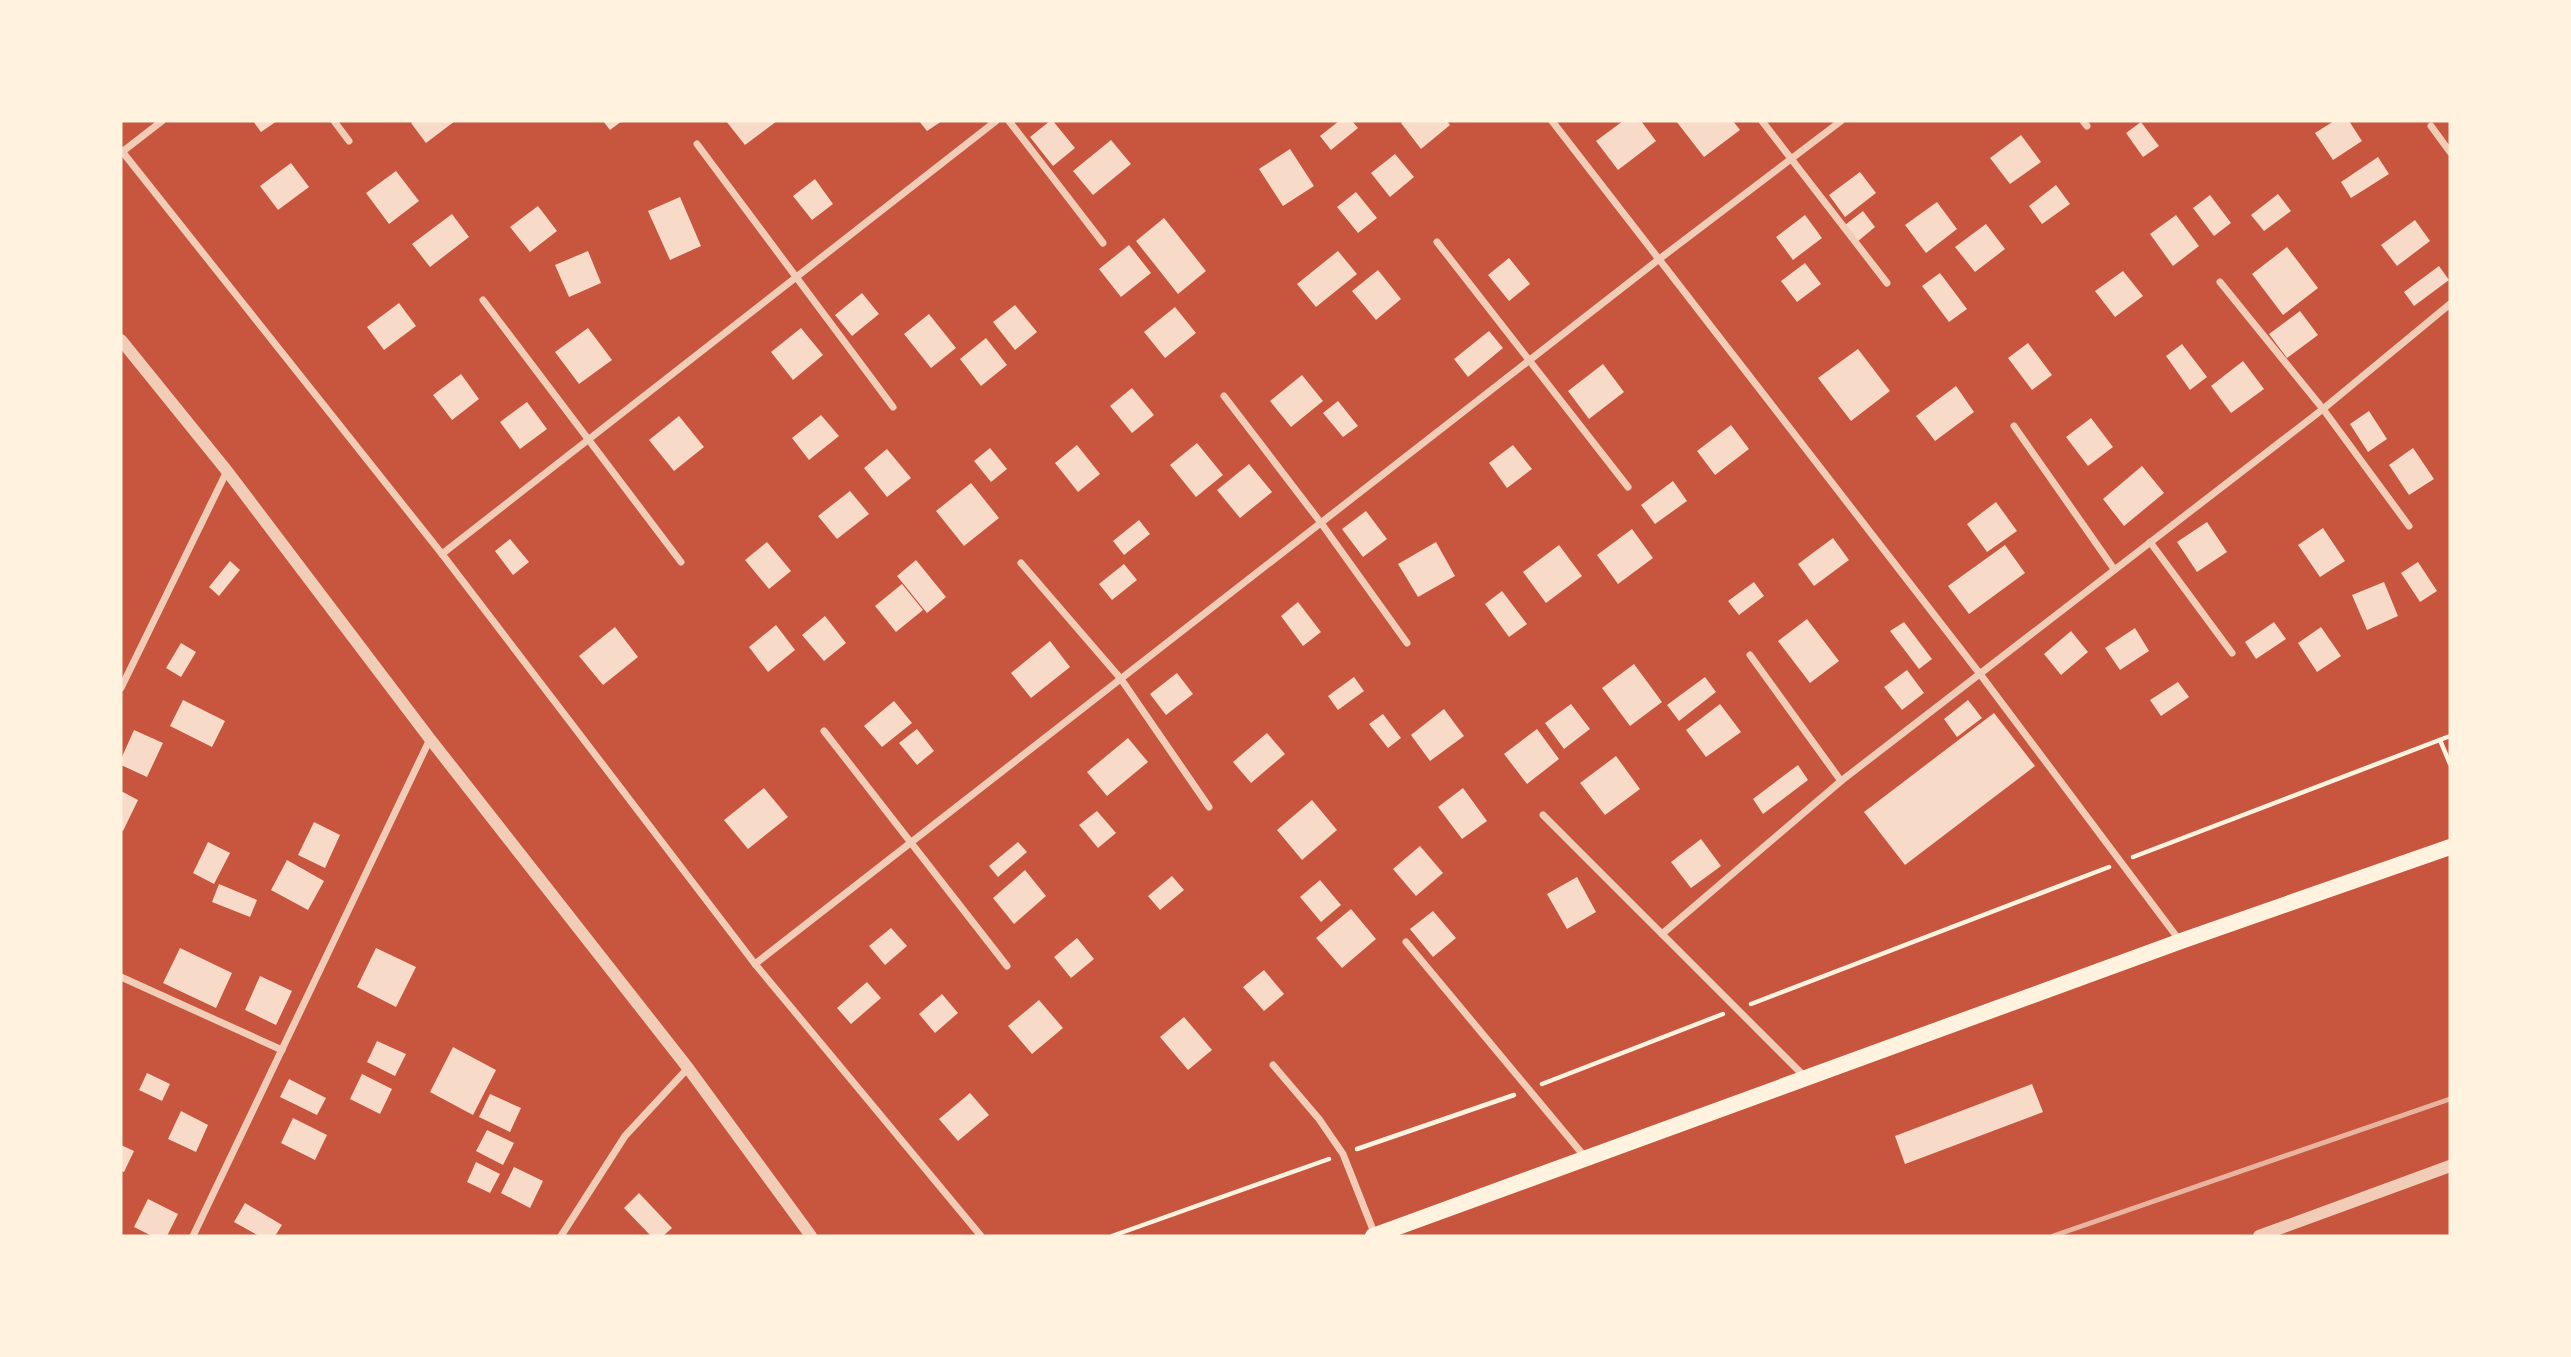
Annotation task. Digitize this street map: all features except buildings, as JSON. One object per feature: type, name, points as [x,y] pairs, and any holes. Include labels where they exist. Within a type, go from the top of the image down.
[{"type":"main road","points":[[1374,1236],[2181,941],[2450,847]]},
{"type":"street","points":[[162,121],[121,151],[442,554],[755,964],[981,1236]]},
{"type":"street","points":[[334,121],[349,141]]},
{"type":"street","points":[[442,554],[996,121]]},
{"type":"street","points":[[1009,121],[1103,243]]},
{"type":"street","points":[[1552,121],[1980,674],[2181,941]]},
{"type":"street","points":[[1762,121],[1887,283]]},
{"type":"street","points":[[755,964],[1658,260],[1841,121]]},
{"type":"street","points":[[2431,127],[2450,152]]},
{"type":"street","points":[[697,144],[893,407]]},
{"type":"street","points":[[1437,242],[1628,487]]},
{"type":"street","points":[[2220,282],[2323,409],[2409,526]]},
{"type":"street","points":[[483,300],[681,562]]},
{"type":"street","points":[[1662,934],[1841,782],[2323,409],[2450,304]]},
{"type":"street","points":[[121,340],[227,471],[430,739],[688,1068],[811,1236]]},
{"type":"street","points":[[1224,396],[1321,523],[1407,643]]},
{"type":"street","points":[[2014,426],[2114,569]]},
{"type":"street","points":[[121,688],[227,471]]},
{"type":"street","points":[[2150,542],[2232,653]]},
{"type":"street","points":[[1021,563],[1121,679],[1209,807]]},
{"type":"street","points":[[1750,656],[1841,782]]},
{"type":"street","points":[[824,731],[1007,966]]},
{"type":"street","points":[[193,1236],[430,739]]},
{"type":"street","points":[[1544,815],[1806,1078]]},
{"type":"street","points":[[1406,942],[1586,1158]]},
{"type":"street","points":[[121,977],[282,1050]]},
{"type":"street","points":[[1273,1065],[1319,1119],[1343,1154],[1374,1236]]},
{"type":"street","points":[[561,1236],[625,1136],[688,1068]]},
{"type":"street","points":[[2259,1236],[2450,1166]]},
{"type":"path","points":[[1112,1236],[1529,1089],[2450,736]]},
{"type":"path","points":[[2440,740],[2450,764]]},
{"type":"railway","points":[[2053,1236],[2450,1099]]}]
